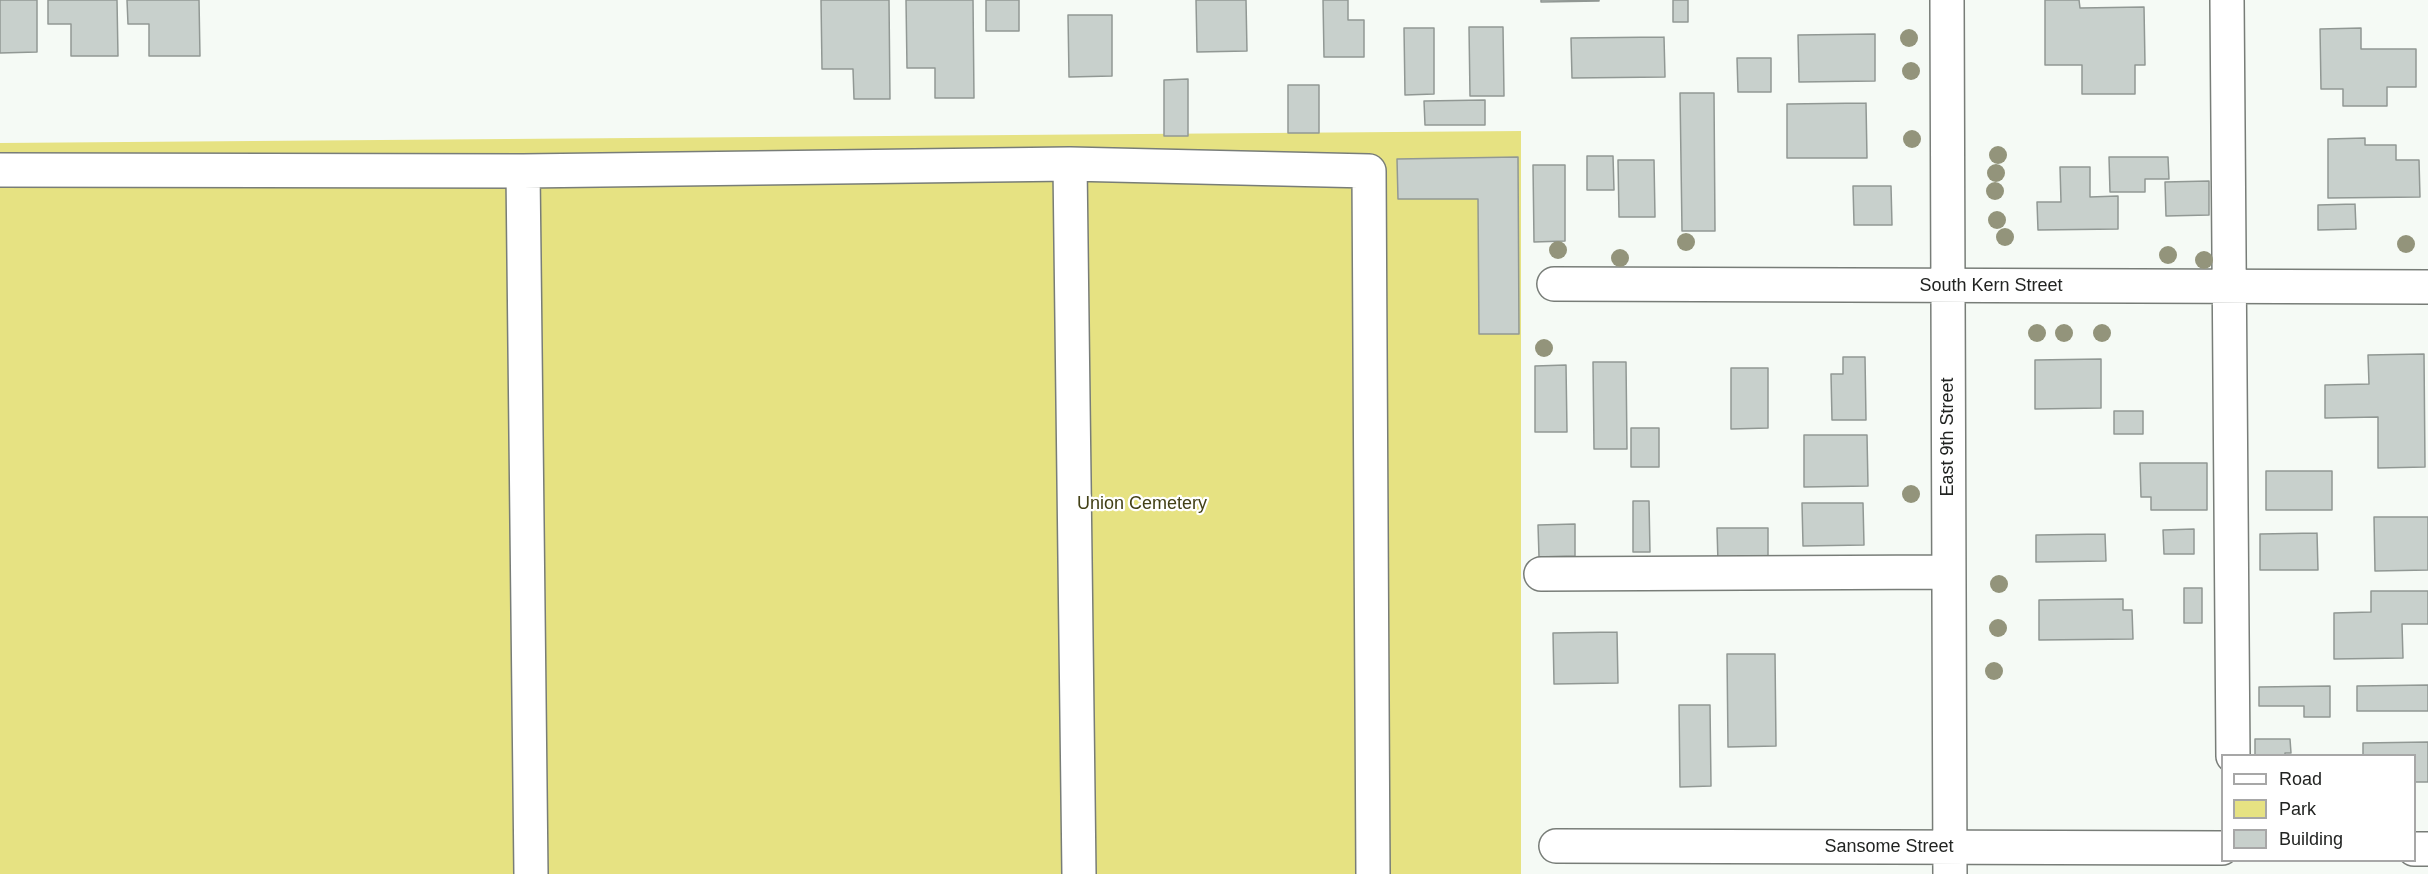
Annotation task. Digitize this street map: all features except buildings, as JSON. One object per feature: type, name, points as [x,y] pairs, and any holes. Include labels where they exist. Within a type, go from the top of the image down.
[{"type":"street","name":"East 9th Street","points":[[1947,0],[1950,861]]},
{"type":"street","points":[[2227,0],[2233,754]]},
{"type":"street","points":[[1070,164],[1079,874]]},
{"type":"street","points":[[0,170],[523,171],[1070,164],[1369,171],[1373,874]]},
{"type":"street","points":[[523,171],[531,874]]},
{"type":"street","name":"South Kern Street","points":[[1554,284],[2428,287]]},
{"type":"street","points":[[1541,574],[1948,572]]},
{"type":"street","name":"Sansome Street","points":[[1556,846],[1950,861],[2221,848]]},
{"type":"green space","name":"Union Cemetery","points":[[1521,131],[1521,874],[0,874],[0,143]]}]
